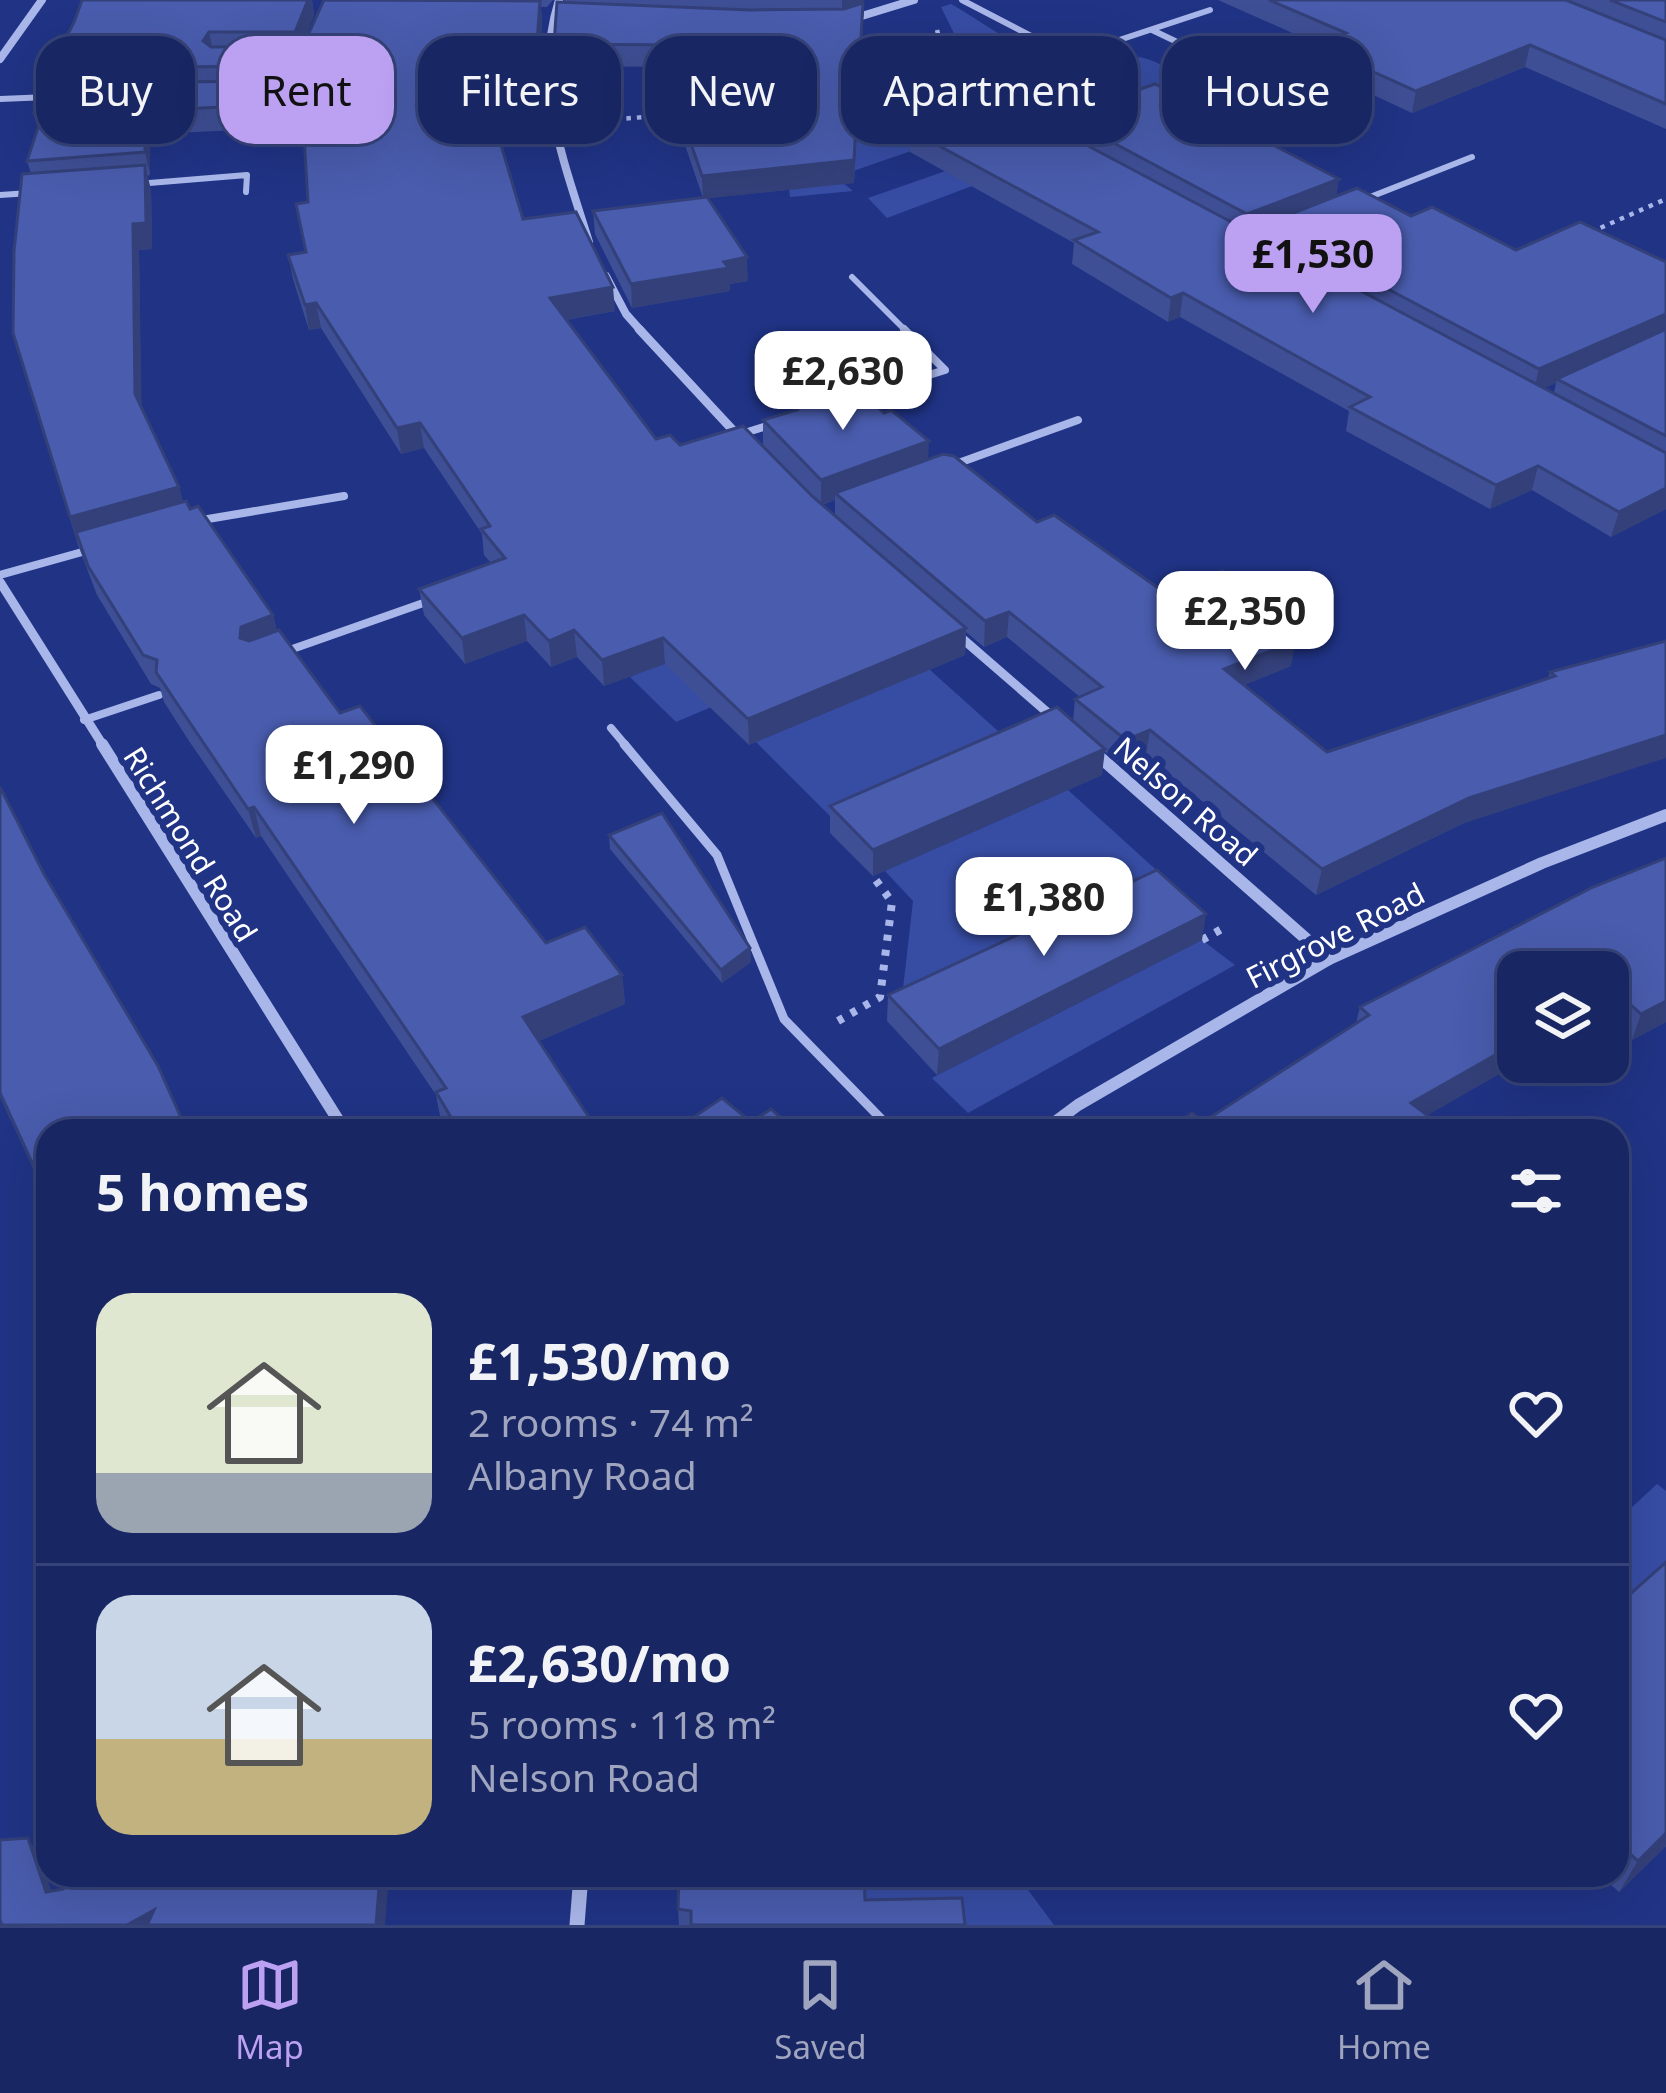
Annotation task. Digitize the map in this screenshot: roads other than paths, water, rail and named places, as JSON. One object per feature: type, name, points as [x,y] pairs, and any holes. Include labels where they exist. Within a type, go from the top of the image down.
[{"type":"street","points":[[0,58],[42,0]]},
{"type":"street","points":[[559,0],[551,18],[544,88],[590,247],[626,314],[753,451]]},
{"type":"street","points":[[843,22],[914,0]]},
{"type":"street","points":[[551,18],[573,19]]},
{"type":"street","name":"Richmond Road","points":[[0,579],[337,1119]]},
{"type":"street","name":"Nelson Road","points":[[944,623],[1070,732]]},
{"type":"street","name":"Nelson Road","points":[[1088,747],[1329,959]]},
{"type":"street","name":"Firgrove Road","points":[[1059,1119],[1329,959],[1542,863],[1666,815]]},
{"type":"street","points":[[578,1925],[580,1887]]},
{"type":"lane","points":[[962,0],[1060,51],[1086,51],[1210,10]]},
{"type":"lane","points":[[1150,29],[1165,36]]},
{"type":"lane","points":[[0,100],[36,98]]},
{"type":"lane","points":[[1348,205],[1472,157]]},
{"type":"lane","points":[[132,184],[247,175],[246,192]]},
{"type":"lane","points":[[0,195],[44,192]]},
{"type":"lane","points":[[841,403],[945,370],[852,277]]},
{"type":"lane","points":[[948,467],[1078,420]]},
{"type":"lane","points":[[736,435],[778,422]]},
{"type":"lane","points":[[191,522],[344,496]]},
{"type":"lane","points":[[0,579],[106,546]]},
{"type":"lane","points":[[274,655],[438,598]]},
{"type":"lane","points":[[84,720],[158,695]]},
{"type":"lane","points":[[611,728],[717,855],[784,1019],[881,1119]]}]
